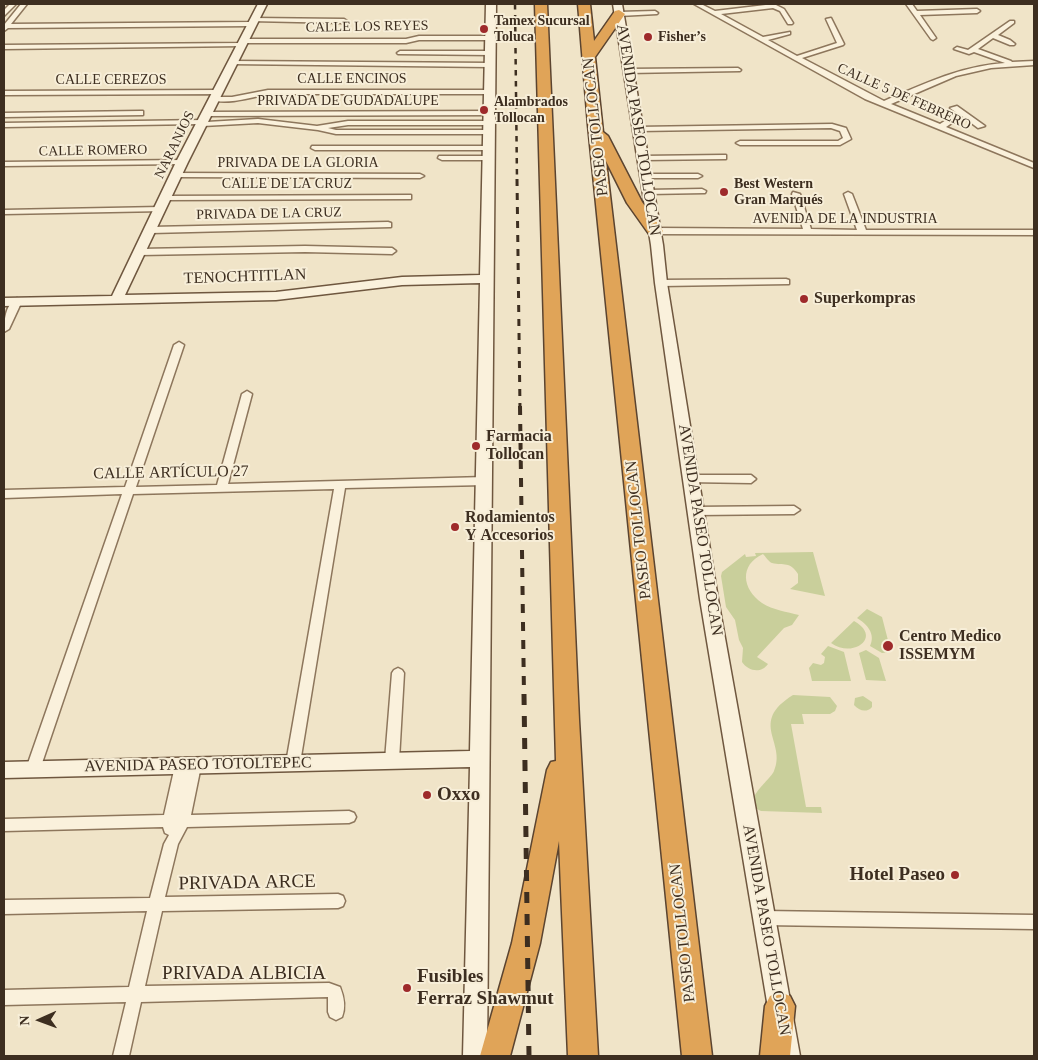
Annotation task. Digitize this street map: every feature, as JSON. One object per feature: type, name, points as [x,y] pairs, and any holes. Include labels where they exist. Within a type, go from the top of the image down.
[{"type":"highway","points":[[541,4],[567,720],[583,1056]]},
{"type":"highway","name":"PASEO TOLLOCAN","points":[[584,4],[595,125],[696,1056]]},
{"type":"highway","points":[[588,58],[618,9]]},
{"type":"highway","points":[[595,125],[635,203],[655,231]]},
{"type":"highway","points":[[495,1056],[526,943],[555,805],[567,720]]},
{"type":"highway","points":[[774,1056],[780,1006]]},
{"type":"main road","name":"NARANJOS","points":[[117,299],[152,230],[182,162],[205,120],[262,4]]},
{"type":"main road","points":[[475,1056],[491,4]]},
{"type":"main road","name":"AVENIDA PASEO TOLLOCAN","points":[[618,9],[655,231],[661,283],[709,599],[788,1056]]},
{"type":"main road","points":[[491,52],[500,31]]},
{"type":"main road","name":"TENOCHTITLAN","points":[[10,302],[276,296],[402,281],[487,279]]},
{"type":"main road","name":"AVENIDA PASEO TOTOLTEPEC","points":[[4,770],[479,759]]},
{"type":"street","points":[[4,14],[14,4]]},
{"type":"street","points":[[5,28],[24,4]]},
{"type":"street","name":"CALLE 5 DE FEBRERO","points":[[697,4],[854,90],[1034,166]]},
{"type":"street","points":[[909,4],[933,38]]},
{"type":"street","points":[[716,13],[770,6],[778,7],[790,23]]},
{"type":"street","points":[[618,9],[655,13]]},
{"type":"street","points":[[915,13],[977,12]]},
{"type":"street","points":[[796,58],[841,44],[829,19]]},
{"type":"street","points":[[5,28],[344,21]]},
{"type":"street","points":[[957,49],[969,52],[1012,22]]},
{"type":"street","points":[[252,24],[339,28]]},
{"type":"street","points":[[764,39],[788,33]]},
{"type":"street","points":[[994,36],[1012,44]]},
{"type":"street","name":"CALLE LOS REYES","points":[[4,47],[406,41],[419,38],[491,52]]},
{"type":"street","points":[[973,49],[1013,64]]},
{"type":"street","points":[[400,53],[491,52]]},
{"type":"street","points":[[233,63],[491,52]]},
{"type":"street","points":[[884,104],[943,77],[974,69],[1034,63]]},
{"type":"street","points":[[628,71],[738,70]]},
{"type":"street","name":"CALLE ENCINOS","points":[[217,96],[232,99],[268,92],[490,92]]},
{"type":"street","name":"CALLE CEREZOS","points":[[4,93],[217,96]]},
{"type":"street","points":[[954,108],[982,126]]},
{"type":"street","points":[[4,115],[140,113]]},
{"type":"street","points":[[940,127],[962,114]]},
{"type":"street","points":[[4,125],[205,120],[258,121],[336,132],[489,122]]},
{"type":"street","name":"PRIVADA DE GUDADALUPE","points":[[205,120],[489,122]]},
{"type":"street","points":[[638,129],[832,126],[844,130],[847,139],[840,143],[740,143]]},
{"type":"street","points":[[316,148],[489,153]]},
{"type":"street","points":[[442,158],[489,153]]},
{"type":"street","points":[[643,158],[724,157]]},
{"type":"street","name":"CALLE ROMERO","points":[[4,164],[182,162]]},
{"type":"street","name":"PRIVADA DE LA GLORIA","points":[[177,175],[420,176]]},
{"type":"street","points":[[646,176],[698,176]]},
{"type":"street","points":[[648,192],[702,191]]},
{"type":"street","points":[[796,194],[808,232]]},
{"type":"street","points":[[848,194],[863,233]]},
{"type":"street","name":"CALLE DE LA CRUZ","points":[[4,212],[164,203],[408,197]]},
{"type":"street","name":"PRIVADA DE LA CRUZ","points":[[152,230],[388,225]]},
{"type":"street","name":"AVENIDA DE LA INDUSTRIA","points":[[655,231],[1034,233]]},
{"type":"street","points":[[140,252],[305,249],[392,251]]},
{"type":"street","points":[[661,283],[786,282]]},
{"type":"street","points":[[4,329],[10,302]]},
{"type":"street","points":[[33,769],[179,345]]},
{"type":"street","points":[[222,488],[247,394]]},
{"type":"street","points":[[691,479],[751,479]]},
{"type":"street","name":"CALLE ARTÍCULO 27","points":[[4,494],[484,481]]},
{"type":"street","points":[[293,763],[340,485]]},
{"type":"street","points":[[696,511],[794,510]]},
{"type":"street","points":[[392,760],[398,673]]},
{"type":"street","points":[[121,1056],[188,766]]},
{"type":"street","points":[[4,825],[348,817]]},
{"type":"street","name":"PRIVADA ARCE","points":[[4,907],[338,901]]},
{"type":"street","points":[[764,918],[1034,922]]},
{"type":"street","name":"PRIVADA ALBICIA","points":[[4,996],[329,990],[334,992],[336,997],[336,1012]]},
{"type":"green space","points":[[813,552],[825,596],[790,589],[798,583],[798,574],[795,570],[786,565],[772,563],[763,554],[750,564],[746,577],[747,584],[755,597],[771,607],[799,615],[792,625],[784,628],[757,657],[768,664],[758,670],[748,668],[742,662],[743,648],[739,640],[735,620],[726,607],[722,572],[745,554],[746,557],[756,556],[755,553]]},
{"type":"green space","points":[[867,609],[882,617],[891,652],[882,653],[870,646],[872,637],[870,630],[857,618]]},
{"type":"green space","points":[[854,621],[866,633],[862,644],[848,649],[831,643]]},
{"type":"green space","points":[[828,646],[844,652],[851,681],[812,681],[809,668],[813,663],[821,665],[824,663],[825,657],[821,654]]},
{"type":"green space","points":[[866,650],[879,658],[886,681],[866,680],[859,653]]},
{"type":"green space","points":[[793,695],[830,697],[837,706],[835,711],[830,714],[802,714],[804,724],[791,724],[806,807],[821,807],[822,813],[761,811],[755,807],[753,802],[758,791],[774,771],[777,761],[771,733],[773,715],[780,705]]},
{"type":"green space","points":[[863,696],[872,702],[872,707],[865,711],[854,705],[855,698]]},
{"type":"railway","points":[[515,4],[517,180]]},
{"type":"railway","points":[[517,179],[520,408]]},
{"type":"railway","points":[[520,406],[524,696]]},
{"type":"railway","points":[[524,694],[529,1056]]},
{"type":"place","name":"Tamex Sucursal Toluca","points":[[484,29]]},
{"type":"place","name":"Fisher’s","points":[[648,37]]},
{"type":"place","name":"Alambrados Tollocan","points":[[484,110]]},
{"type":"place","name":"Best Western Gran Marqués","points":[[724,192]]},
{"type":"place","name":"Superkompras","points":[[804,299]]},
{"type":"place","name":"Farmacia Tollocan","points":[[476,446]]},
{"type":"place","name":"Rodamientos Y Accesorios","points":[[455,527]]},
{"type":"place","name":"Centro Medico ISSEMYM","points":[[888,646]]},
{"type":"place","name":"Oxxo","points":[[427,795]]},
{"type":"place","name":"Hotel Paseo","points":[[955,875]]},
{"type":"place","name":"Fusibles Ferraz Shawmut","points":[[407,988]]}]
